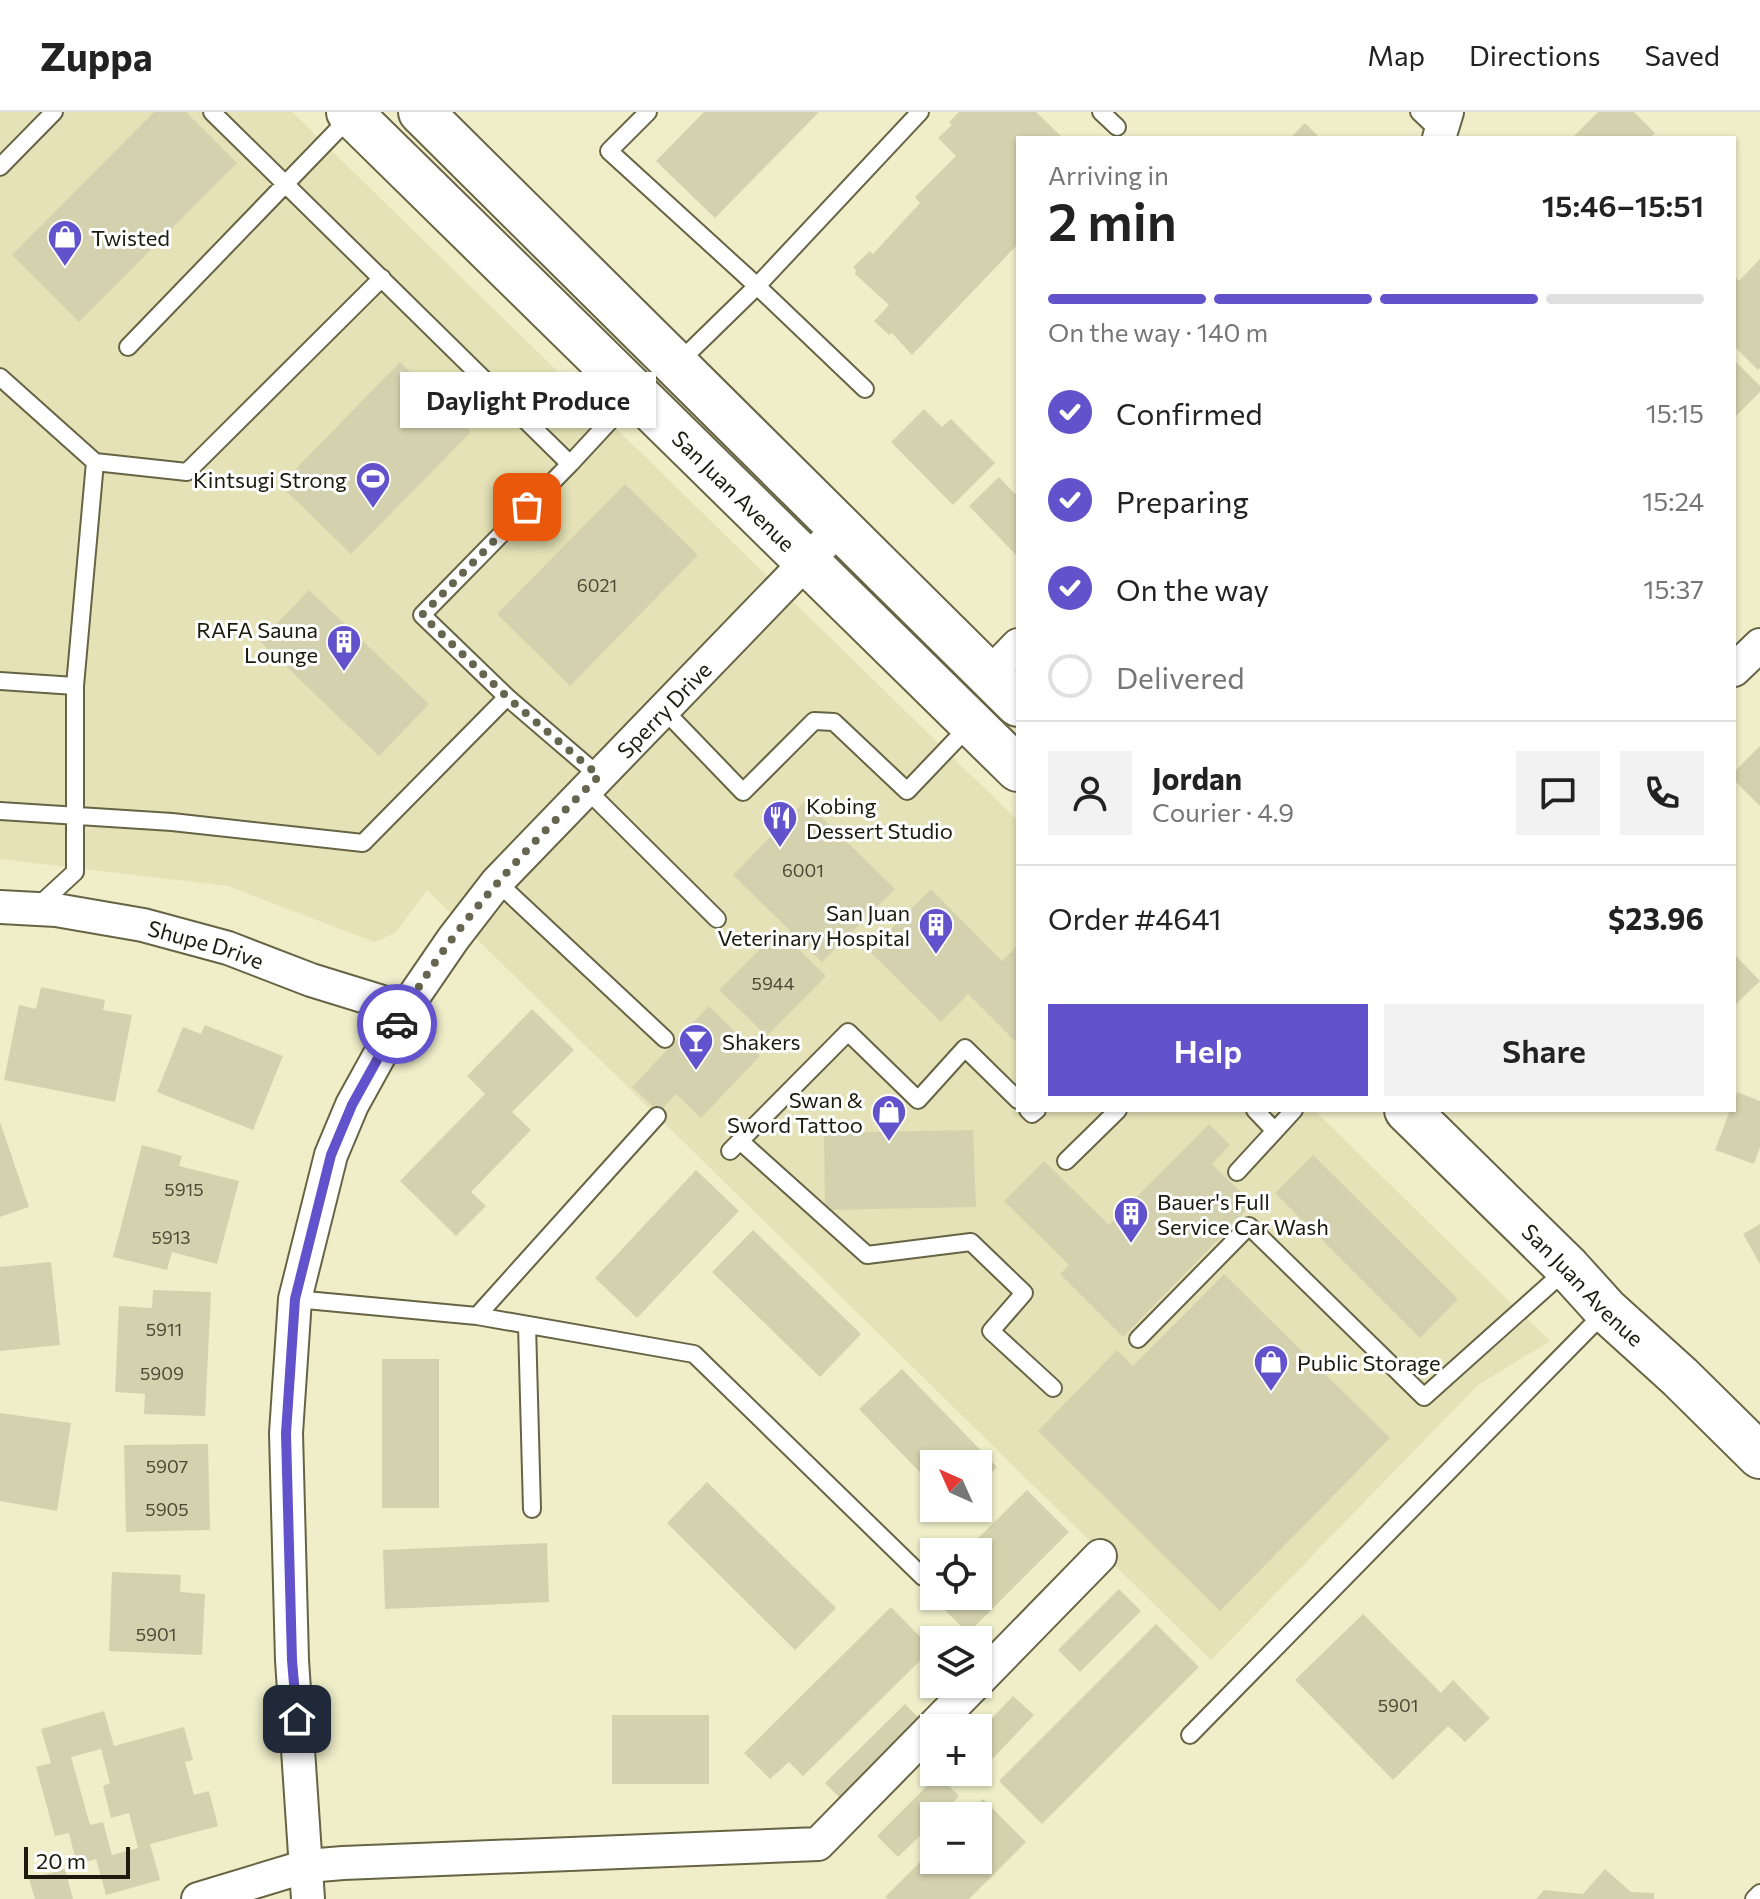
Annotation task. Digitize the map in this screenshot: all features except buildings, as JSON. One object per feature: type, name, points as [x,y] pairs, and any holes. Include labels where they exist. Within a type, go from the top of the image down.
[{"type":"main road","name":"San Juan Avenue","points":[[364,113],[453,212],[1016,767]]},
{"type":"main road","points":[[436,117],[676,365],[1003,690]]},
{"type":"main road","name":"San Juan Avenue","points":[[1409,1112],[1568,1268],[1606,1310],[1760,1456]]},
{"type":"street","name":"Sperry Drive","points":[[308,1899],[292,1660],[286,1433],[295,1299],[331,1155],[352,1105],[405,1009],[497,882],[839,528]]},
{"type":"street","points":[[1736,668],[1760,645]]},
{"type":"street","points":[[1003,690],[1016,651]]},
{"type":"street","name":"Shupe Drive","points":[[0,907],[143,925],[228,948],[311,980],[405,1009]]},
{"type":"street","points":[[992,1666],[1100,1556]]},
{"type":"street","points":[[198,1899],[307,1866],[361,1861],[818,1844],[960,1698]]},
{"type":"lane","points":[[0,167],[54,112]]},
{"type":"lane","points":[[212,112],[570,464]]},
{"type":"lane","points":[[648,112],[609,151],[865,389]]},
{"type":"lane","points":[[676,365],[757,286],[920,112]]},
{"type":"lane","points":[[1101,112],[1117,127]]},
{"type":"lane","points":[[128,347],[285,183],[364,113]]},
{"type":"lane","points":[[0,377],[95,462],[187,472],[382,278]]},
{"type":"lane","points":[[635,394],[422,615],[592,783],[717,919]]},
{"type":"lane","points":[[34,909],[75,872],[75,686],[95,462]]},
{"type":"lane","points":[[0,681],[75,686]]},
{"type":"lane","points":[[0,811],[172,822],[363,843],[507,697]]},
{"type":"lane","points":[[664,710],[743,792],[814,721],[834,722],[907,791],[971,724]]},
{"type":"lane","points":[[497,882],[665,1039]]},
{"type":"lane","points":[[1016,1098],[965,1048],[918,1100],[848,1032],[735,1146],[867,1255],[971,1242],[1024,1293],[991,1331],[1053,1388]]},
{"type":"lane","points":[[1066,1161],[1116,1112]]},
{"type":"lane","points":[[1257,1112],[1275,1131]]},
{"type":"lane","points":[[1237,1172],[1292,1112]]},
{"type":"lane","points":[[477,1316],[657,1116]]},
{"type":"lane","points":[[1138,1339],[1249,1226],[1424,1397],[1568,1268]]},
{"type":"lane","points":[[295,1299],[477,1316],[694,1354],[920,1574]]},
{"type":"lane","points":[[1190,1735],[1606,1310]]},
{"type":"lane","points":[[527,1325],[532,1509]]},
{"type":"lane","points":[[1754,1899],[1760,1893]]},
{"type":"shaded area","points":[[0,112],[292,112],[1016,819],[1016,1112],[1316,1112],[1550,1341],[1478,1385],[1211,1660],[427,890],[395,933],[374,942],[228,886],[0,859]]},
{"type":"way so far","points":[[397,1024],[453,939],[497,882],[599,776],[507,697],[422,615],[527,507]]},
{"type":"place","name":"Twisted","points":[[65,268]]},
{"type":"place","name":"Daylight Produce","points":[[527,507]]},
{"type":"place","name":"Kintsugi Strong","points":[[373,510]]},
{"type":"place","name":"RAFA Sauna Lounge","points":[[344,673]]},
{"type":"place","name":"Kobing Dessert Studio","points":[[780,849]]},
{"type":"place","name":"San Juan Veterinary Hospital","points":[[936,956]]},
{"type":"place","name":"Shakers","points":[[696,1072]]},
{"type":"place","name":"Swan & Sword Tattoo","points":[[889,1143]]},
{"type":"place","name":"Bauer's Full Service Car Wash","points":[[1131,1245]]},
{"type":"place","name":"Public Storage","points":[[1271,1393]]},
{"type":"route","points":[[297,1719],[292,1660],[286,1433],[295,1299],[331,1155],[352,1105],[397,1024]]}]
